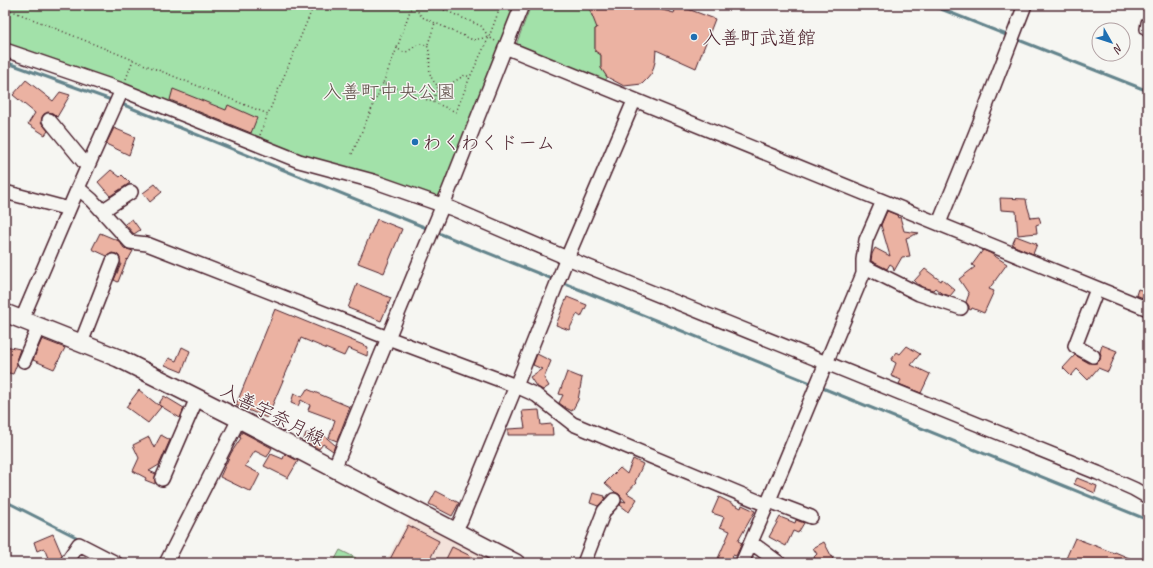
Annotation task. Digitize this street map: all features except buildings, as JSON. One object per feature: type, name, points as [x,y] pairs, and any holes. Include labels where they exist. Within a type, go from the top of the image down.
[{"type":"main road","name":"入善宇奈月線","points":[[5,313],[118,358],[516,563]]},
{"type":"street","points":[[334,469],[522,5]]},
{"type":"street","points":[[939,223],[979,125],[1025,5]]},
{"type":"street","points":[[505,47],[634,101],[883,202],[939,223],[1148,309]]},
{"type":"street","points":[[5,50],[122,90],[299,161],[374,181],[442,205],[567,258],[1098,473],[1148,497]]},
{"type":"street","points":[[22,319],[87,166],[122,90]]},
{"type":"street","points":[[455,532],[516,386],[567,258],[634,101]]},
{"type":"street","points":[[49,120],[87,166]]},
{"type":"street","points":[[78,188],[102,211],[130,242],[147,244],[516,386],[536,395],[573,424],[768,503],[811,517]]},
{"type":"street","points":[[5,192],[69,209]]},
{"type":"street","points":[[102,211],[131,192]]},
{"type":"street","points":[[742,563],[752,543],[863,274],[866,240],[883,202]]},
{"type":"street","points":[[81,343],[113,261]]},
{"type":"street","points":[[863,266],[920,294],[961,308]]},
{"type":"street","points":[[1093,356],[1075,346],[1097,289]]},
{"type":"street","points":[[24,361],[39,326]]},
{"type":"street","points":[[162,479],[197,398]]},
{"type":"street","points":[[166,563],[239,419]]},
{"type":"street","points":[[584,563],[604,511],[614,500]]},
{"type":"street","points":[[752,543],[779,563]]},
{"type":"street","points":[[66,563],[79,544],[116,563]]},
{"type":"path","points":[[5,5],[10,10],[268,114],[314,5]]},
{"type":"path","points":[[412,5],[422,17],[473,40],[489,37]]},
{"type":"path","points":[[352,154],[383,83],[412,5]]},
{"type":"path","points":[[433,5],[481,26],[489,37],[505,47]]},
{"type":"path","points":[[383,83],[456,112],[470,77],[489,37],[501,5]]},
{"type":"path","points":[[427,45],[435,23]]},
{"type":"path","points":[[397,48],[401,52],[406,52],[421,44],[427,45]]},
{"type":"path","points":[[427,45],[430,50],[429,72],[432,80],[438,86],[444,87],[450,85],[465,75],[470,77]]},
{"type":"path","points":[[122,90],[133,60]]},
{"type":"path","points":[[433,102],[438,86]]},
{"type":"shaded area","points":[[411,516],[504,563],[385,563]]},
{"type":"green space","name":"入善町中央公園","points":[[5,5],[515,5],[442,193],[436,197],[300,157],[5,44]]},
{"type":"green space","points":[[531,5],[588,5],[592,16],[597,14],[601,24],[595,29],[595,51],[601,55],[601,68],[607,77],[605,82],[516,45]]},
{"type":"green space","points":[[340,550],[356,558],[354,563],[333,563]]},
{"type":"waterway","points":[[931,5],[1009,36]]},
{"type":"waterway","points":[[1016,39],[1148,91]]},
{"type":"waterway","points":[[5,62],[114,101]]},
{"type":"waterway","points":[[119,103],[429,229]]},
{"type":"waterway","points":[[436,232],[555,280]]},
{"type":"waterway","points":[[561,282],[813,384]]},
{"type":"waterway","points":[[820,387],[1148,520]]},
{"type":"waterway","points":[[5,501],[80,539]]},
{"type":"waterway","points":[[119,559],[125,563]]},
{"type":"place","name":"入善町武道館","points":[[694,37]]},
{"type":"place","name":"わくわくドーム","points":[[415,142]]}]
